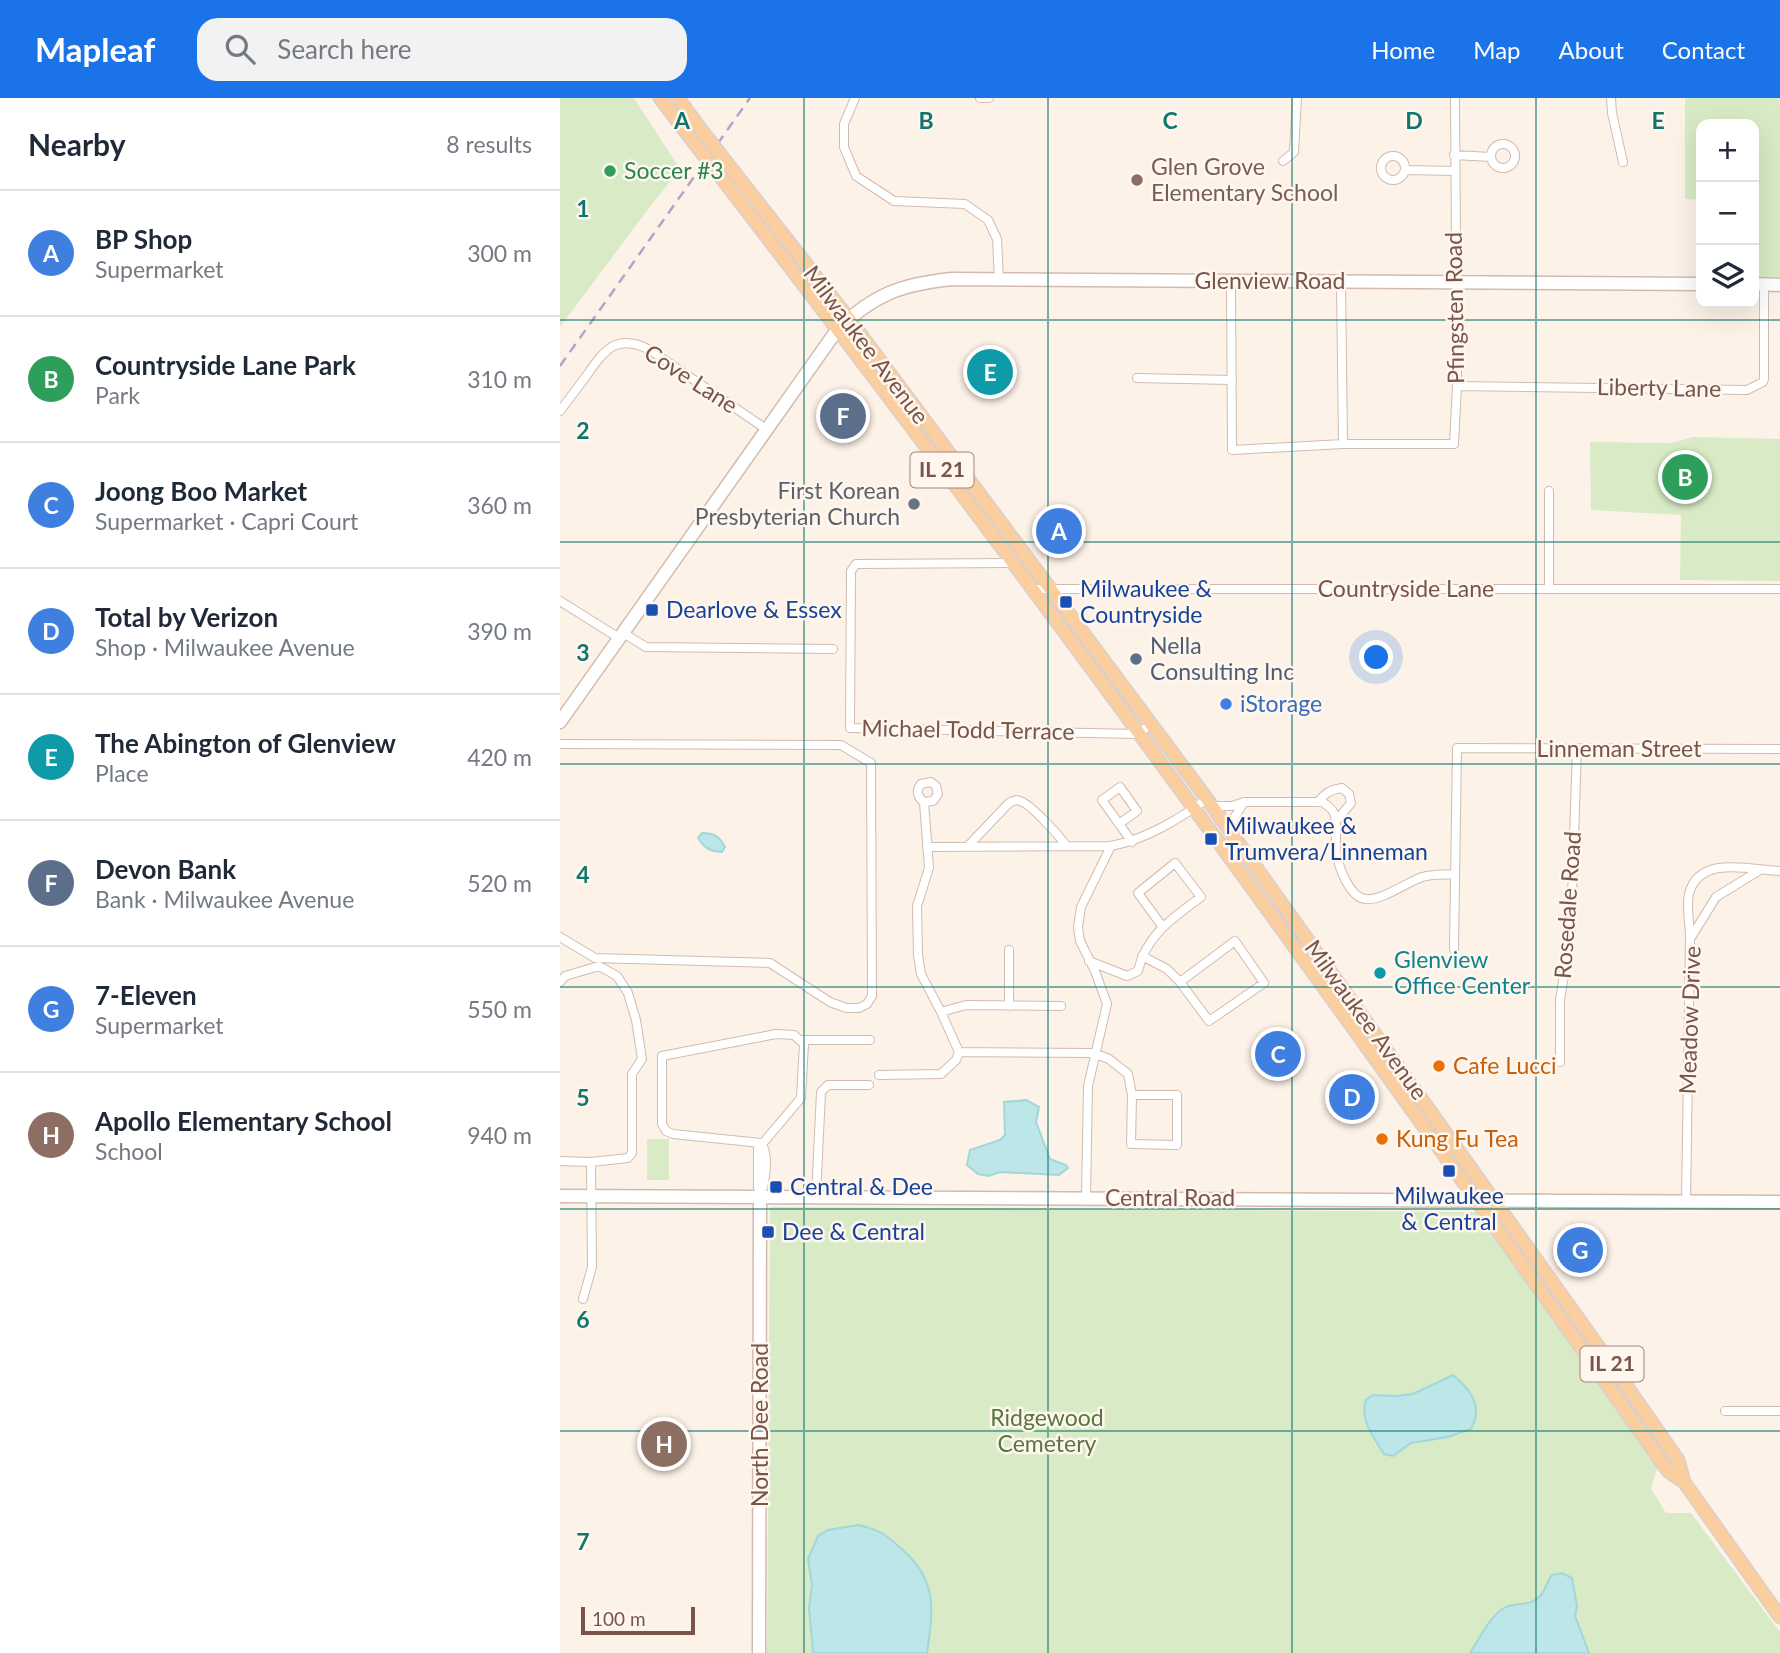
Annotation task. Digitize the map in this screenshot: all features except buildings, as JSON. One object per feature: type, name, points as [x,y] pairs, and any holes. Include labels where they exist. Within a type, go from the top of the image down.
[{"type":"main road","name":"Milwaukee Avenue","points":[[660,98],[1194,808],[1668,1471],[1684,1482]]},
{"type":"main road","name":"Milwaukee Avenue","points":[[678,98],[849,319],[1210,802],[1678,1460],[1684,1482]]},
{"type":"main road","name":"Glenview Road","points":[[560,722],[837,330],[890,291],[916,283],[952,279],[1696,284]]},
{"type":"main road","points":[[1759,284],[1780,285]]},
{"type":"main road","points":[[1358,1035],[1367,1034],[1373,1037],[1401,1075],[1412,1083]]},
{"type":"main road","name":"Central Road","points":[[560,1196],[1780,1202]]},
{"type":"main road","name":"North Dee Road","points":[[759,1653],[760,1197]]},
{"type":"main road","points":[[1684,1482],[1780,1617]]},
{"type":"street","points":[[855,98],[844,124],[844,146],[856,176],[894,201],[965,204],[988,220],[997,239],[999,279]]},
{"type":"street","points":[[980,98],[989,98]]},
{"type":"street","points":[[1283,161],[1294,152],[1297,98]]},
{"type":"street","name":"Pfingsten Road","points":[[1343,444],[1454,444],[1457,386],[1455,98]]},
{"type":"street","points":[[1611,98],[1623,162]]},
{"type":"street","points":[[1454,155],[1491,157]]},
{"type":"street","points":[[1405,170],[1454,171]]},
{"type":"street","points":[[1231,281],[1232,450],[1343,444],[1341,282]]},
{"type":"street","name":"Liberty Lane","points":[[1457,386],[1747,390],[1764,379],[1759,284]]},
{"type":"street","name":"Cove Lane","points":[[560,411],[602,354],[614,345],[633,342],[650,350],[766,429]]},
{"type":"street","points":[[1137,378],[1232,380]]},
{"type":"street","points":[[1549,491],[1549,589]]},
{"type":"street","name":"Michael Todd Terrace","points":[[1011,563],[856,564],[851,571],[849,729],[1138,734]]},
{"type":"street","name":"Countryside Lane","points":[[1031,589],[1780,589]]},
{"type":"street","points":[[560,601],[646,647],[833,649]]},
{"type":"street","points":[[1138,734],[1152,724]]},
{"type":"street","points":[[560,744],[841,745],[871,763],[872,996],[867,1004],[859,1008],[846,1008],[830,1002],[770,963],[595,958],[560,937]]},
{"type":"street","name":"Linneman Street","points":[[1455,874],[1457,748],[1780,749]]},
{"type":"street","name":"Rosedale Road","points":[[1560,1062],[1560,1001],[1571,926],[1577,748]]},
{"type":"street","points":[[1119,824],[1137,811],[1120,787],[1102,800],[1119,824],[1132,842]]},
{"type":"street","points":[[1318,802],[1324,793],[1333,789],[1342,788],[1349,794],[1351,803],[1336,821]]},
{"type":"street","points":[[968,846],[1009,803],[1016,800],[1031,808],[1058,833],[1067,846]]},
{"type":"street","points":[[924,802],[929,868],[917,906],[918,955],[921,974],[942,1012],[959,1052]]},
{"type":"street","points":[[927,846],[1111,846],[1132,842],[1210,802],[1232,806],[1244,802],[1318,802],[1328,805],[1333,811],[1338,859],[1348,884],[1357,896],[1367,900],[1376,898],[1424,877],[1455,874],[1454,949]]},
{"type":"street","points":[[1228,828],[1244,802]]},
{"type":"street","points":[[1086,1198],[1088,1086],[1107,1004],[1079,934],[1081,907],[1111,846]]},
{"type":"street","points":[[1089,961],[1127,976],[1138,971],[1142,956],[1162,926],[1201,897],[1175,863],[1138,893],[1162,926]]},
{"type":"street","points":[[1690,939],[1689,893],[1702,873],[1720,866],[1780,871]]},
{"type":"street","name":"Meadow Drive","points":[[1686,1201],[1690,939],[1716,897],[1759,870]]},
{"type":"street","points":[[1142,956],[1167,969],[1209,1021],[1264,982],[1235,941],[1180,982]]},
{"type":"street","points":[[1009,950],[1009,1006]]},
{"type":"street","points":[[560,982],[565,976],[589,968],[599,967],[617,976],[628,993],[636,1020],[642,1059],[632,1074],[632,1153],[628,1158],[591,1163],[560,1161]]},
{"type":"street","points":[[942,1012],[966,1004],[1061,1006]]},
{"type":"street","points":[[761,1143],[666,1131],[662,1124],[662,1056],[776,1034],[794,1035],[803,1042],[870,1040]]},
{"type":"street","points":[[760,1197],[758,1149],[801,1098],[803,1042]]},
{"type":"street","points":[[959,1052],[1094,1053],[1109,1059],[1128,1074],[1132,1095],[1131,1144],[1177,1144],[1177,1095],[1132,1095]]},
{"type":"street","points":[[879,1075],[941,1074],[950,1068],[959,1052]]},
{"type":"street","points":[[816,1197],[821,1092],[828,1085],[869,1085]]},
{"type":"street","points":[[583,1299],[592,1267],[591,1163]]},
{"type":"street","points":[[1725,1411],[1780,1411]]},
{"type":"green space","points":[[560,98],[634,98],[680,169],[560,327]]},
{"type":"green space","points":[[1685,98],[1780,98],[1780,277],[1759,277],[1759,119],[1696,119],[1696,200],[1685,199]]},
{"type":"green space","points":[[1693,437],[1780,439],[1780,581],[1680,580],[1681,515],[1591,510],[1590,442],[1671,443]]},
{"type":"green space","points":[[647,1139],[669,1139],[669,1180],[647,1180]]},
{"type":"green space","name":"Ridgewood Cemetery","points":[[770,1207],[1476,1212],[1658,1466],[1651,1488],[1666,1513],[1691,1513],[1780,1632],[1780,1653],[767,1653]]},
{"type":"water","points":[[702,833],[718,838],[725,847],[722,852],[703,845],[698,838]]},
{"type":"water","points":[[1026,1100],[1039,1107],[1036,1122],[1050,1159],[1068,1168],[1059,1175],[1000,1172],[989,1176],[978,1174],[967,1165],[970,1150],[1000,1140],[1005,1135],[1004,1102]]},
{"type":"water","points":[[1453,1375],[1470,1392],[1476,1405],[1475,1421],[1471,1429],[1448,1437],[1411,1443],[1393,1456],[1384,1454],[1366,1421],[1366,1400],[1373,1395],[1413,1394]]},
{"type":"water","points":[[858,1525],[879,1531],[904,1551],[923,1574],[928,1586],[931,1610],[927,1653],[813,1653],[809,1608],[812,1585],[808,1559],[818,1536],[828,1530]]},
{"type":"water","points":[[1562,1573],[1572,1578],[1577,1606],[1575,1616],[1589,1653],[1470,1653],[1489,1622],[1499,1612],[1509,1606],[1532,1602],[1543,1593],[1552,1575]]},
{"type":"railway","points":[[560,366],[750,98]]},
{"type":"place","name":"Soccer #3","points":[[610,171]]},
{"type":"place","name":"Glen Grove Elementary School","points":[[1137,180]]},
{"type":"place","name":"The Abington of Glenview","points":[[990,372]]},
{"type":"place","name":"Devon Bank","points":[[843,416]]},
{"type":"place","name":"Countryside Lane Park","points":[[1685,477]]},
{"type":"place","name":"First Korean Presbyterian Church","points":[[914,504]]},
{"type":"place","name":"BP Shop","points":[[1059,531]]},
{"type":"place","name":"Milwaukee & Countryside","points":[[1066,602]]},
{"type":"place","name":"Dearlove & Essex","points":[[652,610]]},
{"type":"place","name":"Nella Consulting Inc","points":[[1136,659]]},
{"type":"place","name":"iStorage","points":[[1226,704]]},
{"type":"place","name":"Milwaukee & Trumvera/Linneman","points":[[1211,839]]},
{"type":"place","name":"Glenview Office Center","points":[[1380,973]]},
{"type":"place","name":"Joong Boo Market","points":[[1278,1054]]},
{"type":"place","name":"Cafe Lucci","points":[[1439,1066]]},
{"type":"place","name":"Total by Verizon","points":[[1352,1097]]},
{"type":"place","name":"Kung Fu Tea","points":[[1382,1139]]},
{"type":"place","name":"Milwaukee & Central","points":[[1449,1171]]},
{"type":"place","name":"Central & Dee","points":[[776,1187]]},
{"type":"place","name":"Dee & Central","points":[[768,1232]]},
{"type":"place","name":"7-Eleven","points":[[1580,1250]]},
{"type":"place","name":"Apollo Elementary School","points":[[664,1444]]}]
